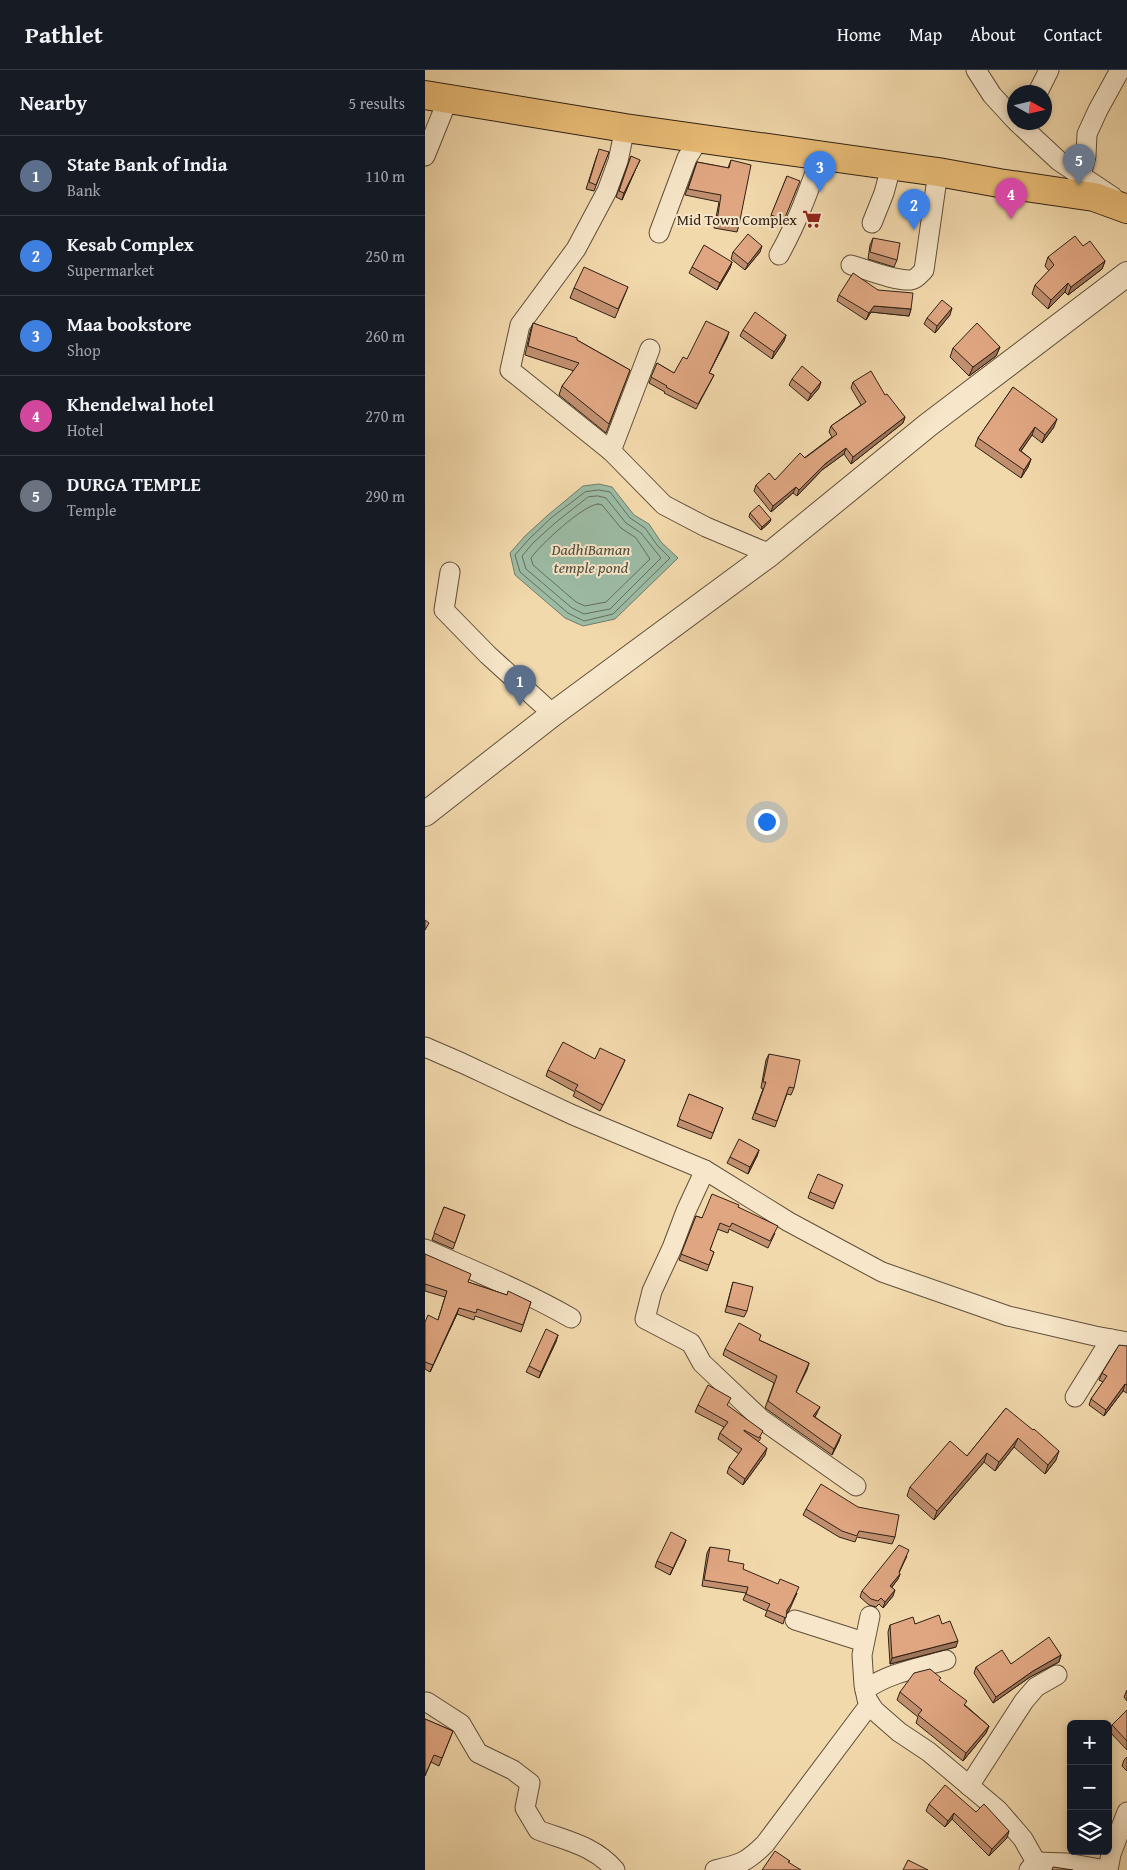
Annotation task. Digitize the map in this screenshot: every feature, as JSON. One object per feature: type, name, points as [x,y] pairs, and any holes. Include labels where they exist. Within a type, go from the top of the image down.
[{"type":"main road","points":[[437,97],[625,128],[891,167],[938,172],[999,184],[1094,198],[1127,208]]},
{"type":"street","points":[[976,70],[992,95],[1007,110]]},
{"type":"street","points":[[1042,85],[1049,70]]},
{"type":"street","points":[[1081,175],[1086,156],[1087,134],[1120,70]]},
{"type":"street","points":[[425,156],[437,97]]},
{"type":"street","points":[[625,128],[618,161],[607,191],[576,249],[520,325],[510,370],[611,451],[664,505],[706,527],[770,554]]},
{"type":"street","points":[[1027,130],[1059,161],[1127,208]]},
{"type":"street","points":[[659,233],[687,158],[699,139]]},
{"type":"street","points":[[779,255],[804,205],[821,156]]},
{"type":"street","points":[[873,223],[891,167]]},
{"type":"street","points":[[851,265],[883,275],[912,280],[918,277],[924,270],[938,172]]},
{"type":"street","points":[[425,814],[553,714],[770,554],[928,426],[1127,274]]},
{"type":"street","points":[[611,451],[650,348]]},
{"type":"street","points":[[450,572],[444,610],[488,655],[553,714]]},
{"type":"street","points":[[425,1047],[573,1115],[705,1170],[789,1222],[882,1272],[1008,1316],[1119,1340],[1075,1398]]},
{"type":"street","points":[[705,1170],[652,1291],[645,1319],[691,1343],[702,1363],[761,1419],[856,1486]]},
{"type":"street","points":[[425,1249],[515,1288],[571,1318]]},
{"type":"street","points":[[871,1616],[862,1655],[867,1697],[875,1711],[899,1732],[929,1752],[999,1810],[1023,1839],[1033,1866],[1067,1863],[1107,1870],[1127,1812]]},
{"type":"street","points":[[795,1620],[864,1642]]},
{"type":"street","points":[[715,1870],[741,1864],[751,1858],[765,1844],[867,1697],[873,1684],[890,1676],[947,1660]]},
{"type":"street","points":[[969,1786],[1024,1700],[1035,1687],[1057,1675]]},
{"type":"street","points":[[425,1702],[461,1724],[478,1752],[513,1770],[530,1783],[525,1808],[538,1830],[584,1846],[605,1858],[615,1870]]},
{"type":"water","name":"DadhiBaman temple pond","points":[[599,484],[612,487],[634,515],[649,524],[661,542],[678,558],[615,619],[583,626],[565,618],[515,575],[510,553],[525,536],[583,486]]},
{"type":"building","points":[[599,149],[609,152],[596,185],[589,182]]},
{"type":"building","points":[[631,156],[640,160],[624,193],[619,191]]},
{"type":"building","points":[[731,160],[751,165],[739,225],[717,221],[721,195],[688,189],[697,162],[729,168]]},
{"type":"building","points":[[787,176],[800,181],[784,220],[771,215]]},
{"type":"building","points":[[748,234],[762,246],[748,264],[733,252]]},
{"type":"building","points":[[1075,236],[1083,246],[1090,241],[1105,261],[1071,287],[1068,283],[1051,300],[1035,285],[1054,265],[1048,257]]},
{"type":"building","points":[[873,238],[900,243],[897,260],[870,252]]},
{"type":"building","points":[[704,245],[732,262],[720,283],[692,267]]},
{"type":"building","points":[[584,267],[628,287],[618,309],[574,288]]},
{"type":"building","points":[[853,273],[878,290],[913,293],[911,309],[874,306],[869,313],[839,295]]},
{"type":"building","points":[[942,300],[952,308],[937,326],[927,318]]},
{"type":"building","points":[[755,312],[786,335],[774,352],[743,330]]},
{"type":"building","points":[[706,321],[729,332],[709,373],[714,375],[698,404],[651,377],[657,363],[674,373],[683,357],[687,359]]},
{"type":"building","points":[[533,323],[577,338],[577,340],[630,370],[609,424],[562,386],[579,363],[528,346]]},
{"type":"building","points":[[977,323],[1000,347],[973,367],[953,348]]},
{"type":"building","points":[[802,366],[821,382],[811,394],[792,379]]},
{"type":"building","points":[[871,371],[885,395],[887,394],[905,417],[853,457],[846,448],[825,464],[799,490],[796,487],[773,506],[756,485],[769,473],[775,480],[800,453],[805,458],[837,434],[831,426],[866,402],[853,382]]},
{"type":"building","points":[[1013,387],[1057,419],[1045,435],[1035,427],[1019,450],[1031,459],[1024,470],[978,438]]},
{"type":"building","points":[[759,505],[771,519],[762,527],[750,513]]},
{"type":"building","points":[[425,920],[429,923],[425,930]]},
{"type":"building","points":[[563,1042],[595,1059],[600,1048],[625,1060],[603,1105],[575,1090],[578,1085],[548,1070]]},
{"type":"building","points":[[769,1054],[800,1060],[794,1088],[789,1087],[777,1121],[755,1113],[766,1082],[763,1082]]},
{"type":"building","points":[[689,1094],[723,1108],[713,1133],[679,1119]]},
{"type":"building","points":[[739,1139],[759,1150],[750,1167],[730,1157]]},
{"type":"building","points":[[818,1174],[843,1185],[835,1203],[810,1192]]},
{"type":"building","points":[[712,1194],[739,1205],[738,1207],[778,1226],[770,1241],[732,1223],[730,1227],[720,1223],[710,1250],[714,1252],[709,1265],[681,1254],[696,1216],[702,1218]]},
{"type":"building","points":[[444,1207],[465,1215],[455,1243],[434,1233]]},
{"type":"building","points":[[425,1254],[471,1274],[468,1282],[507,1295],[508,1291],[531,1302],[523,1325],[477,1309],[476,1313],[459,1308],[433,1365],[425,1362],[425,1322],[428,1315],[438,1320],[447,1291],[425,1284]]},
{"type":"building","points":[[733,1282],[753,1287],[747,1311],[727,1306]]},
{"type":"building","points":[[739,1323],[761,1335],[759,1340],[809,1363],[796,1392],[820,1407],[813,1416],[841,1435],[834,1449],[768,1401],[777,1376],[725,1349]]},
{"type":"building","points":[[546,1329],[558,1335],[541,1372],[529,1366]]},
{"type":"building","points":[[1119,1345],[1127,1346],[1127,1385],[1125,1384],[1106,1410],[1091,1399],[1107,1376],[1102,1373]]},
{"type":"building","points":[[708,1385],[731,1398],[727,1405],[763,1431],[759,1438],[744,1430],[767,1448],[745,1479],[729,1467],[742,1449],[720,1433],[728,1422],[698,1405]]},
{"type":"building","points":[[1006,1408],[1059,1451],[1048,1465],[1018,1438],[999,1462],[987,1453],[937,1511],[910,1487],[950,1441],[967,1456]]},
{"type":"building","points":[[821,1484],[858,1507],[899,1515],[895,1537],[859,1531],[857,1536],[842,1531],[806,1509]]},
{"type":"building","points":[[671,1532],[686,1540],[673,1568],[657,1561]]},
{"type":"building","points":[[899,1545],[909,1550],[899,1572],[900,1574],[890,1586],[895,1590],[885,1602],[881,1598],[878,1601],[871,1599],[862,1591]]},
{"type":"building","points":[[710,1547],[730,1550],[728,1561],[744,1564],[743,1569],[778,1584],[780,1579],[799,1587],[787,1610],[786,1618],[767,1610],[770,1604],[746,1594],[748,1587],[704,1580]]},
{"type":"building","points":[[939,1615],[942,1624],[950,1621],[958,1641],[892,1658],[890,1625],[913,1617],[915,1624]]},
{"type":"building","points":[[1049,1637],[1061,1655],[1033,1671],[996,1697],[976,1667],[1002,1650],[1011,1664]]},
{"type":"building","points":[[930,1669],[941,1678],[939,1680],[967,1701],[964,1705],[989,1726],[966,1753],[918,1715],[922,1710],[900,1692],[914,1673]]},
{"type":"building","points":[[1127,1710],[1127,1741],[1112,1725]]},
{"type":"building","points":[[425,1719],[453,1731],[442,1758],[434,1755],[425,1775]]},
{"type":"building","points":[[945,1785],[976,1812],[984,1804],[1009,1831],[992,1849],[954,1813],[948,1821],[929,1804]]},
{"type":"building","points":[[775,1851],[790,1861],[788,1862],[801,1870],[762,1870]]},
{"type":"building","points":[[908,1860],[928,1870],[903,1870]]},
{"type":"building","points":[[1053,1867],[1073,1870],[1052,1870]]},
{"type":"place","name":"DURGA TEMPLE","points":[[1079,185]]},
{"type":"place","name":"Maa bookstore","points":[[820,192]]},
{"type":"place","name":"Mid Town Complex","points":[[812,219]]},
{"type":"place","name":"Khendelwal hotel","points":[[1011,219]]},
{"type":"place","name":"Kesab Complex","points":[[914,230]]},
{"type":"place","name":"State Bank of India","points":[[520,706]]}]
